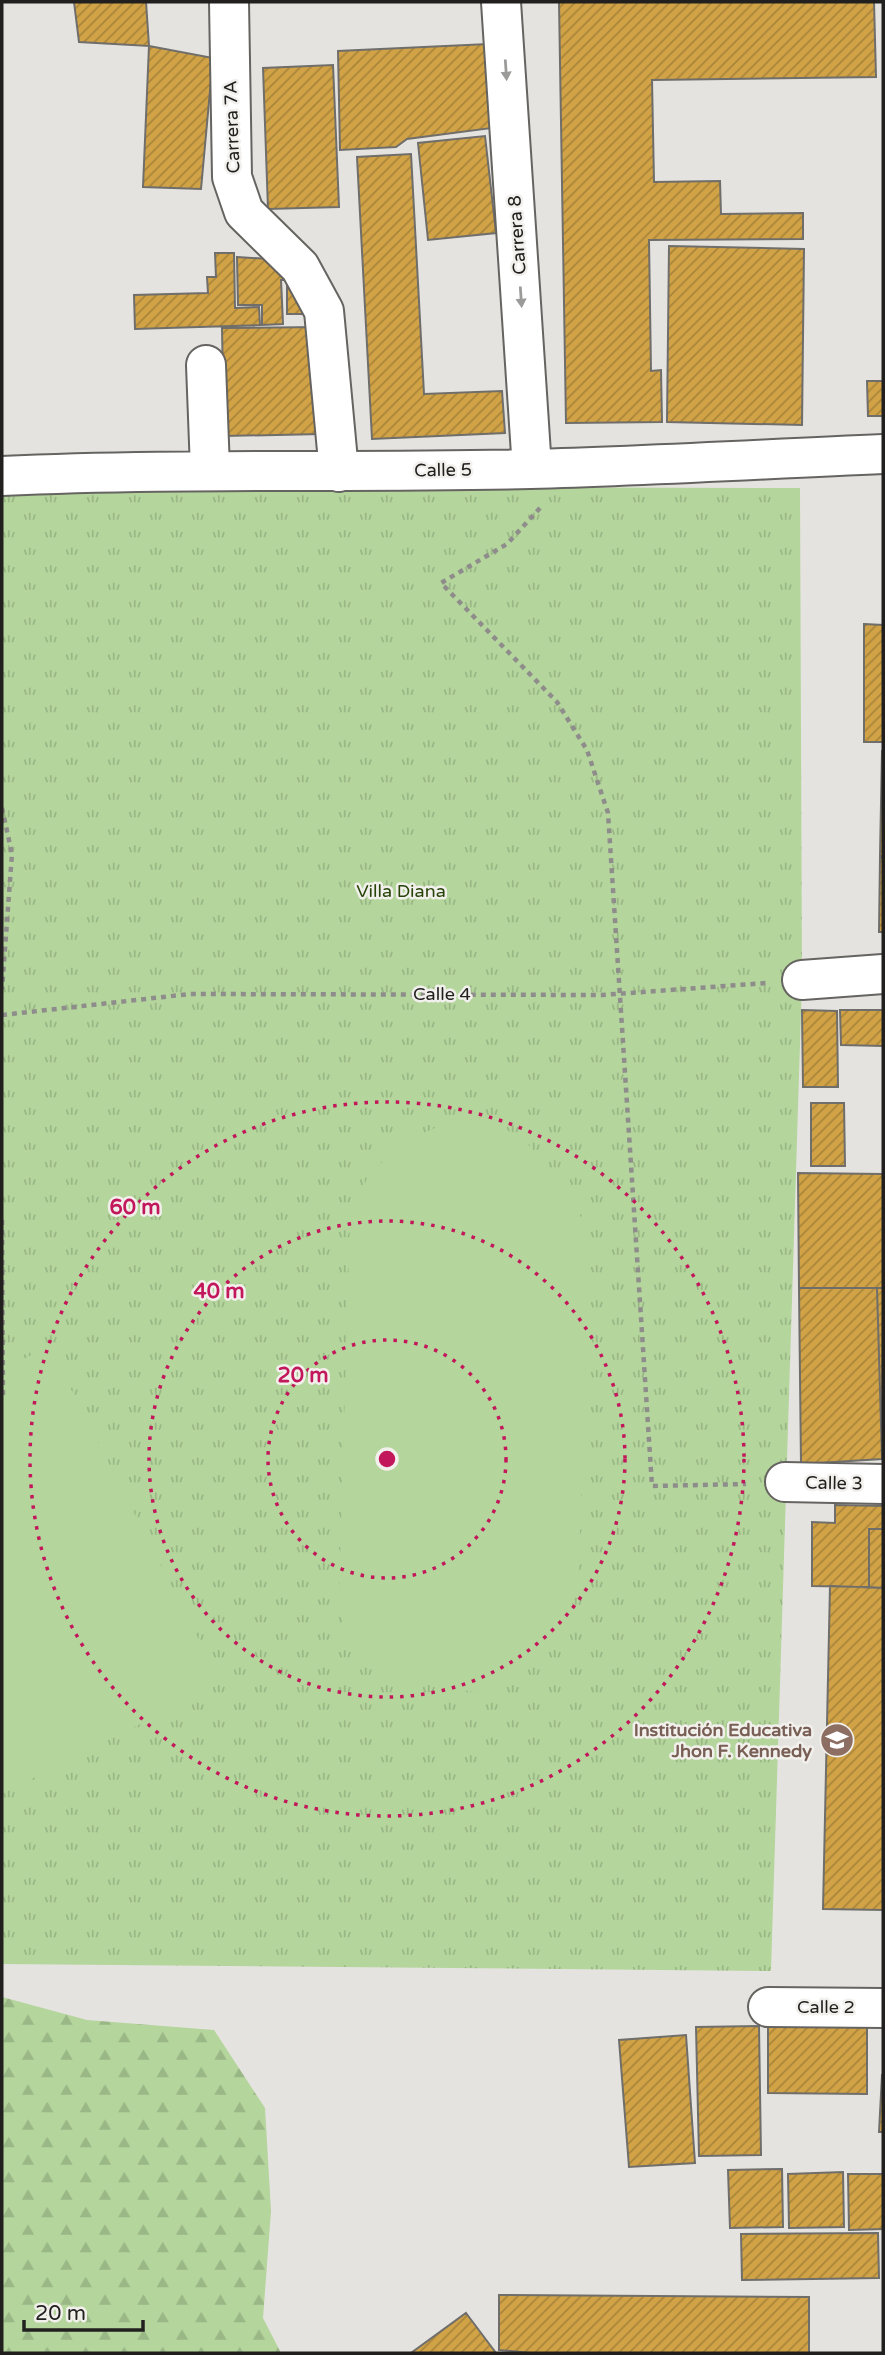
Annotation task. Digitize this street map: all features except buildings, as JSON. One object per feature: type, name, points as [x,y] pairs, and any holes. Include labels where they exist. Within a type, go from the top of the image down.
[{"type":"street","name":"Carrera 7A","points":[[229,2],[232,177],[244,212],[300,267],[324,311],[339,472]]},
{"type":"street","name":"Carrera 8","points":[[501,2],[539,484]]},
{"type":"street","points":[[206,365],[210,469]]},
{"type":"street","name":"Calle 5","points":[[2,476],[210,469],[339,472],[539,484],[883,454]]},
{"type":"street","points":[[802,980],[883,974]]},
{"type":"street","name":"Calle 3","points":[[785,1482],[883,1484]]},
{"type":"street","name":"Calle 2","points":[[768,2007],[883,2008]]},
{"type":"path","points":[[539,484],[508,544],[441,583],[557,702],[587,750],[608,813],[652,1486],[785,1482]]},
{"type":"path","points":[[2,808],[12,854],[2,989]]},
{"type":"path","name":"Calle 4","points":[[2,1015],[190,994],[602,995],[802,980]]},
{"type":"path","points":[[2,1220],[4,1400]]},
{"type":"green space","name":"Villa Diana","points":[[2,486],[800,488],[802,980],[771,1971],[2,1964]]},
{"type":"green space","points":[[490,1123],[520,1136],[558,1176],[588,1230],[579,1575],[564,1638],[494,1696],[394,1677],[343,1627],[339,1594],[350,1222],[368,1176],[401,1144],[443,1124]]},
{"type":"green space","points":[[49,1346],[221,1683],[2,1794],[2,1370]]},
{"type":"green space","points":[[2,1997],[87,2020],[214,2030],[265,2108],[271,2211],[263,2318],[281,2353],[2,2353]]},
{"type":"place","name":"Institución Educativa Jhon F. Kennedy","points":[[837,1740]]}]
